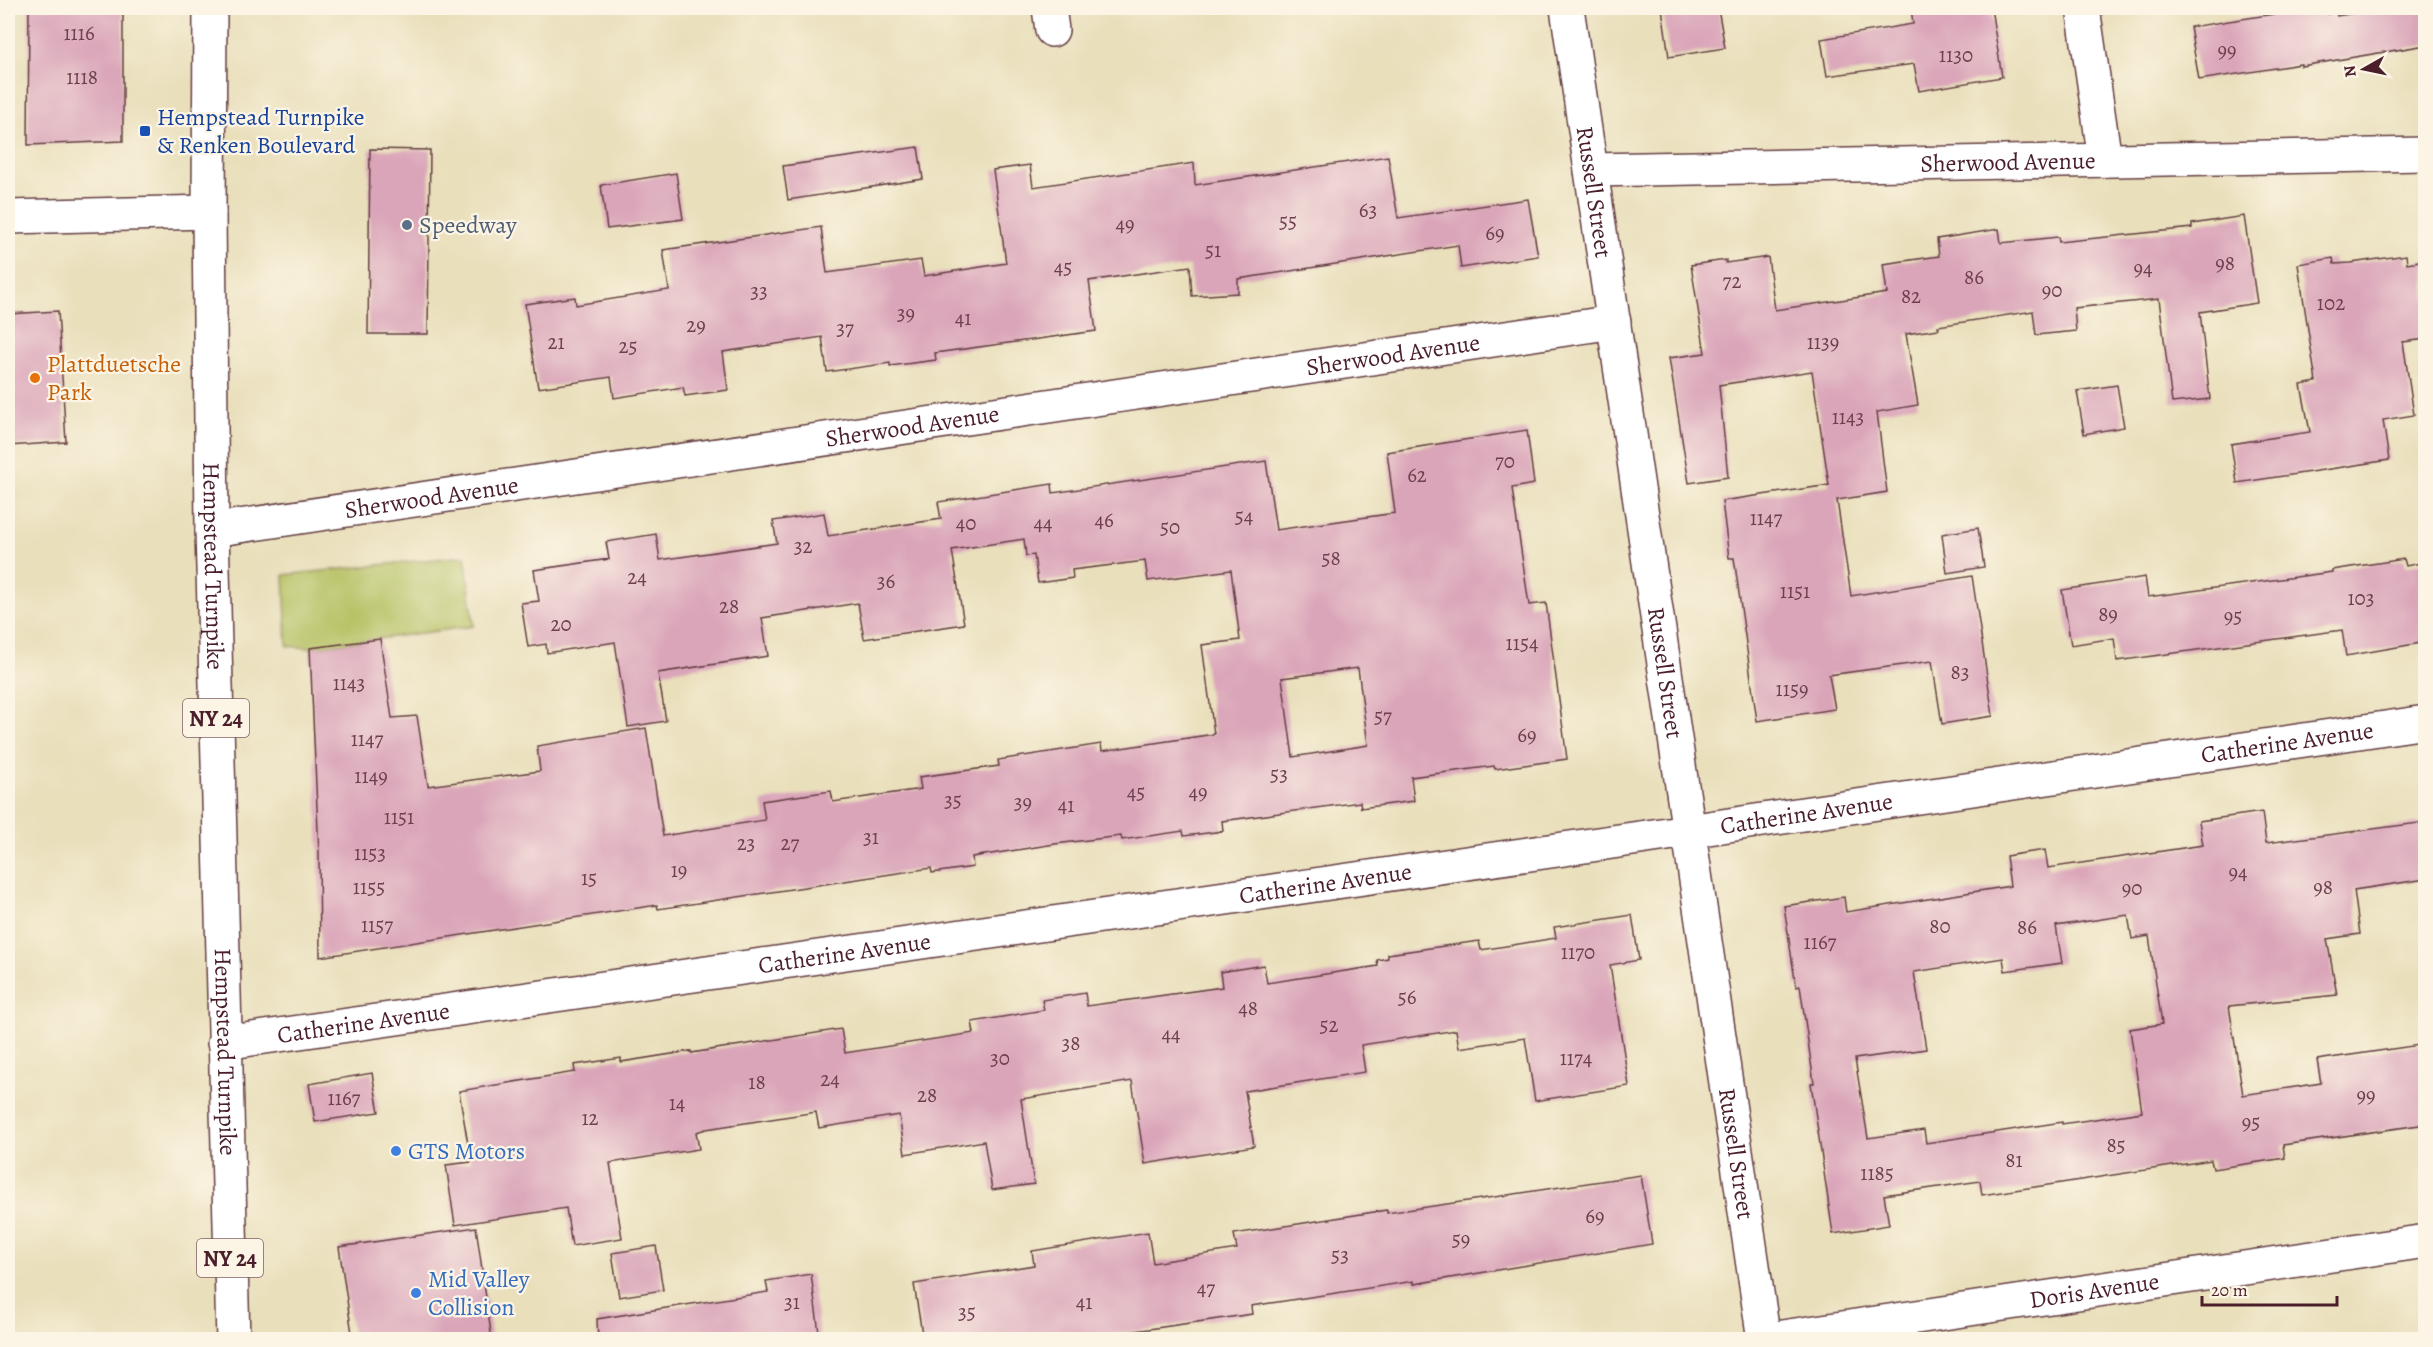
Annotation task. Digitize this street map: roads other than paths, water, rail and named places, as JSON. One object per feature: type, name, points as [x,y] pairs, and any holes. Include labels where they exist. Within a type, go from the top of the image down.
[{"type":"street","name":"Hempstead Turnpike","points":[[210,8],[212,530],[233,1340]]},
{"type":"street","name":"Russell Street","points":[[1567,8],[1763,1339]]},
{"type":"street","points":[[2083,8],[2105,160]]},
{"type":"street","name":"Sherwood Avenue","points":[[1591,170],[2426,154]]},
{"type":"street","points":[[8,218],[209,212]]},
{"type":"street","name":"Sherwood Avenue","points":[[212,530],[1614,322]]},
{"type":"street","name":"Catherine Avenue","points":[[224,1043],[2426,722]]},
{"type":"street","name":"Doris Avenue","points":[[1763,1339],[2426,1241]]},
{"type":"place","name":"Hempstead Turnpike & Renken Boulevard","points":[[145,131]]},
{"type":"place","name":"Speedway","points":[[407,225]]},
{"type":"place","name":"Plattduetsche Park","points":[[35,378]]},
{"type":"place","name":"GTS Motors","points":[[396,1151]]},
{"type":"place","name":"Mid Valley Collision","points":[[416,1293]]}]
